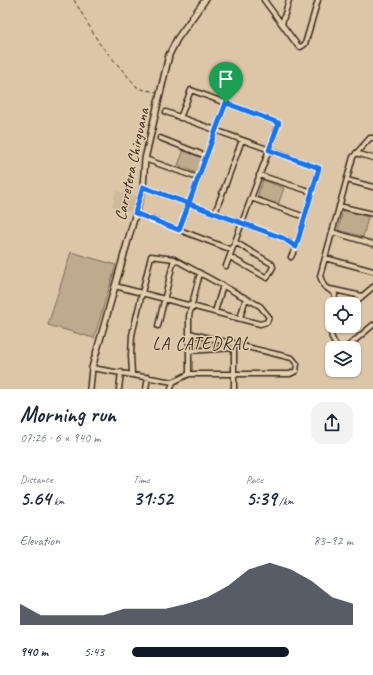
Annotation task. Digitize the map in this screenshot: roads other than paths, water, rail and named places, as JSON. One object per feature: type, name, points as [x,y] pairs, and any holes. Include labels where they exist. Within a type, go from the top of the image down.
[{"type":"street","name":"Carretera Chirguana","points":[[90,389],[92,368],[143,187],[145,159],[169,55],[177,39],[205,0]]},
{"type":"street","points":[[264,0],[298,46],[301,47],[305,44],[318,0]]},
{"type":"street","points":[[282,24],[289,0]]},
{"type":"street","points":[[180,118],[191,90],[279,123],[226,266]]},
{"type":"street","points":[[179,230],[226,103]]},
{"type":"street","points":[[166,112],[319,168],[296,247],[291,257]]},
{"type":"street","points":[[160,138],[206,156]]},
{"type":"street","points":[[335,297],[335,294],[324,286],[320,276],[353,157],[370,138],[373,138]]},
{"type":"street","points":[[215,213],[242,140]]},
{"type":"street","points":[[356,153],[373,158]]},
{"type":"street","points":[[145,159],[198,178]]},
{"type":"street","points":[[260,175],[312,192]]},
{"type":"street","points":[[346,180],[373,187]]},
{"type":"street","points":[[143,187],[283,238],[296,247]]},
{"type":"street","points":[[251,198],[305,217]]},
{"type":"street","points":[[339,206],[373,214]]},
{"type":"street","points":[[135,213],[232,250]]},
{"type":"street","points":[[332,232],[373,244]]},
{"type":"street","points":[[230,257],[267,278],[273,267],[272,264],[235,242]]},
{"type":"street","points":[[115,286],[142,293],[215,312],[240,318],[260,324],[267,322],[269,317],[260,306],[174,259],[151,256],[142,293],[132,335],[132,374]]},
{"type":"street","points":[[325,258],[373,271]]},
{"type":"street","points":[[158,326],[174,259]]},
{"type":"street","points":[[189,374],[189,316],[200,273]]},
{"type":"street","points":[[215,312],[223,285]]},
{"type":"street","points":[[329,289],[362,296],[373,287]]},
{"type":"street","points":[[240,318],[246,298]]},
{"type":"street","points":[[354,341],[373,325]]},
{"type":"street","points":[[92,368],[172,382],[189,374],[290,374],[296,371],[297,364],[292,358],[234,346],[189,333]]},
{"type":"street","points":[[189,351],[234,346]]},
{"type":"street","points":[[234,346],[234,389]]},
{"type":"street","points":[[119,389],[121,372]]},
{"type":"street","points":[[146,389],[148,377]]},
{"type":"street","points":[[171,389],[172,382]]},
{"type":"district","name":"LA CATEDRAL","points":[[201,343]]}]
